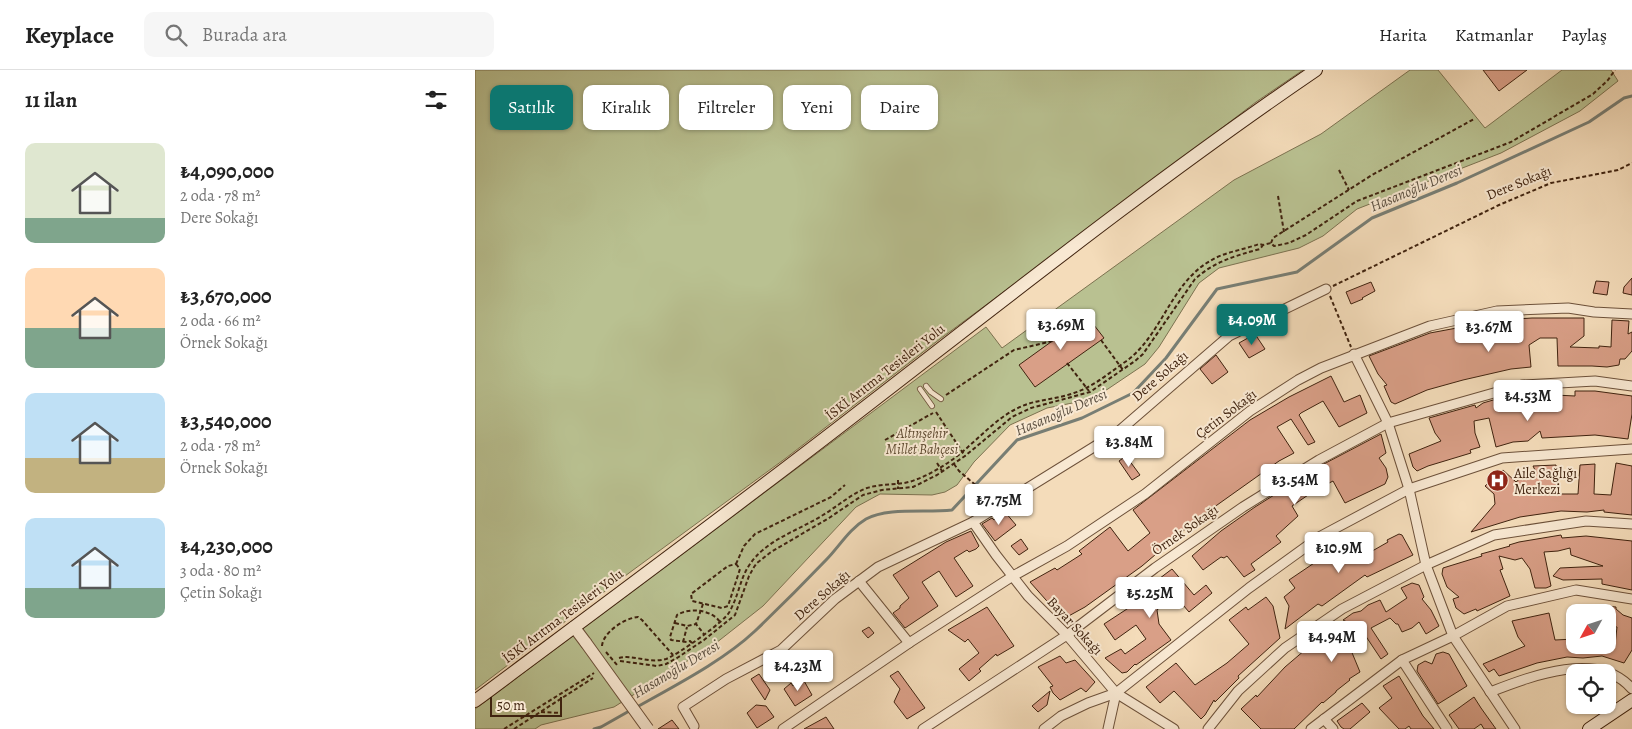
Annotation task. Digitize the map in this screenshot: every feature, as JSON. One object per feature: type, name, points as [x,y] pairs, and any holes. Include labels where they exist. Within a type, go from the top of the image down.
[{"type":"main road","name":"İSKİ Arıtma Tesisleri Yolu","points":[[475,701],[1147,191],[1245,118],[1316,70]]},
{"type":"main road","points":[[1589,729],[1632,700]]},
{"type":"street","name":"Dere Sokağı","points":[[695,726],[683,707],[726,679],[781,650],[835,599],[878,567],[973,522],[1117,432],[1229,336],[1327,289]]},
{"type":"street","name":"Çetin Sokağı","points":[[783,729],[909,643],[1013,576],[1067,546],[1145,494],[1250,411],[1321,368],[1430,326],[1497,311],[1568,308],[1594,312],[1632,314]]},
{"type":"street","points":[[1355,354],[1388,423],[1409,488],[1426,565],[1453,636],[1515,729]]},
{"type":"street","name":"Örnek Sokağı","points":[[923,729],[1067,635],[1155,568],[1243,506],[1319,460],[1388,423],[1522,385],[1595,381],[1632,386]]},
{"type":"street","points":[[1044,729],[1061,716],[1088,703],[1116,693],[1249,588],[1321,536],[1409,488],[1502,458],[1632,449]]},
{"type":"street","points":[[1208,729],[1238,691],[1285,648],[1342,609],[1426,565],[1494,535],[1586,521],[1632,524]]},
{"type":"street","name":"Bayar Sokağı","points":[[973,522],[1028,596],[1067,635],[1116,693],[1174,729]]},
{"type":"street","points":[[859,581],[909,643]]},
{"type":"street","points":[[1311,729],[1402,660],[1453,636],[1507,606],[1576,590],[1632,600]]},
{"type":"street","points":[[574,627],[648,729]]},
{"type":"street","points":[[1402,660],[1447,729]]},
{"type":"street","points":[[1490,692],[1539,674],[1582,669],[1607,672],[1617,676],[1632,689]]},
{"type":"street","points":[[1108,729],[1116,693]]},
{"type":"street","points":[[1324,719],[1333,729]]},
{"type":"lane","points":[[926,386],[941,400]]},
{"type":"lane","points":[[920,390],[932,406]]},
{"type":"path","points":[[619,658],[627,657],[651,662],[673,656],[721,622],[729,614],[745,571],[751,561],[765,548],[864,489],[915,480],[939,467],[962,452],[989,428],[1015,409],[1038,401],[1074,393],[1087,387],[1119,365],[1145,343],[1181,288],[1194,273],[1209,262],[1221,256],[1259,244],[1271,243],[1275,246],[1289,243],[1306,235],[1357,201],[1511,142],[1593,94],[1608,80],[1615,70]]},
{"type":"path","points":[[1271,243],[1273,238],[1373,175],[1474,119]]},
{"type":"path","name":"Dere Sokağı","points":[[1327,289],[1499,205],[1551,183],[1618,170],[1632,163]]},
{"type":"path","points":[[1339,170],[1349,190]]},
{"type":"path","points":[[1278,196],[1284,232]]},
{"type":"path","points":[[620,661],[641,665],[657,666],[666,664],[704,640],[735,615],[745,586],[761,559],[867,494],[882,490],[913,487],[942,471],[965,456],[1003,424],[1021,412],[1090,392],[1135,361],[1151,344],[1190,286],[1201,273],[1219,262],[1260,249],[1263,245]]},
{"type":"path","points":[[1327,289],[1355,354]]},
{"type":"path","points":[[941,400],[1014,350],[1053,341],[1080,310]]},
{"type":"path","points":[[1101,340],[1123,370]]},
{"type":"path","points":[[1067,363],[1090,392]]},
{"type":"path","points":[[885,440],[935,412],[965,456]]},
{"type":"path","points":[[937,463],[942,471]]},
{"type":"path","points":[[954,464],[989,496]]},
{"type":"path","points":[[898,480],[898,489]]},
{"type":"path","points":[[735,564],[740,569],[728,606],[725,608],[692,602],[691,594],[728,566],[735,564],[744,546],[755,534],[831,497],[845,485]]},
{"type":"path","points":[[831,510],[834,514]]},
{"type":"path","points":[[736,584],[745,586]]},
{"type":"path","points":[[696,624],[703,604]]},
{"type":"path","points":[[691,643],[689,641],[674,642],[671,640],[670,637],[677,615],[691,610],[701,611],[716,616],[721,622]]},
{"type":"path","points":[[617,665],[602,643],[607,634],[629,618],[635,617],[642,620],[673,656]]},
{"type":"path","points":[[675,623],[687,626],[696,624]]},
{"type":"path","points":[[696,624],[704,634]]},
{"type":"path","points":[[683,642],[687,626]]},
{"type":"path","points":[[641,660],[641,665]]},
{"type":"path","points":[[504,729],[594,673]]},
{"type":"path","points":[[514,729],[593,678]]},
{"type":"path","points":[[539,712],[561,712]]},
{"type":"green space","points":[[475,70],[1303,70],[1256,102],[940,339],[786,458],[629,573],[475,690]]},
{"type":"green space","name":"Altınşehir Millet Bahçesi","points":[[1410,70],[1438,70],[1485,128],[1562,70],[1611,70],[1618,81],[1580,111],[1501,153],[1357,209],[1323,236],[1299,248],[1219,268],[1199,283],[1159,347],[1145,364],[1093,399],[1047,408],[1010,425],[974,462],[957,485],[945,492],[932,495],[880,494],[856,507],[763,606],[716,643],[614,707],[541,725],[535,729],[475,729],[475,709],[986,327],[1002,348],[1234,180],[1321,134]]},
{"type":"building","points":[[1483,70],[1527,70],[1499,91]]},
{"type":"building","points":[[1632,278],[1632,295],[1623,293],[1624,287]]},
{"type":"building","points":[[1596,281],[1609,282],[1607,295],[1593,293]]},
{"type":"building","points":[[1371,282],[1375,291],[1351,304],[1346,292]]},
{"type":"building","points":[[1087,316],[1104,338],[1035,387],[1019,365]]},
{"type":"building","points":[[1584,318],[1584,336],[1570,347],[1599,348],[1599,346],[1611,347],[1612,320],[1629,321],[1628,334],[1632,332],[1632,351],[1625,359],[1620,359],[1619,365],[1607,367],[1558,366],[1557,338],[1540,338],[1529,345],[1531,367],[1511,369],[1463,380],[1427,390],[1395,404],[1391,402],[1384,386],[1387,385],[1378,374],[1369,356],[1430,333],[1489,322],[1490,329],[1501,320]]},
{"type":"building","points":[[1255,334],[1265,349],[1249,358],[1239,343]]},
{"type":"building","points":[[1216,355],[1228,372],[1212,384],[1200,369]]},
{"type":"building","points":[[1331,376],[1344,402],[1360,395],[1367,413],[1339,427],[1323,401],[1299,415],[1315,442],[1308,445],[1291,419],[1277,427],[1294,453],[1279,461],[1196,520],[1142,566],[1085,607],[1062,618],[1030,582],[1055,568],[1057,570],[1082,554],[1079,551],[1110,527],[1128,551],[1150,533],[1133,510],[1250,420],[1289,397]]},
{"type":"building","points":[[1575,391],[1595,391],[1632,396],[1632,414],[1628,439],[1595,435],[1542,438],[1540,431],[1528,441],[1513,442],[1496,447],[1489,418],[1474,421],[1475,433],[1480,447],[1470,450],[1471,453],[1417,471],[1413,467],[1409,454],[1441,441],[1435,433],[1429,418],[1475,405],[1476,408],[1483,403],[1523,393],[1524,397],[1540,395],[1546,398],[1555,395],[1575,396]]},
{"type":"building","points":[[1381,434],[1386,453],[1379,458],[1386,468],[1388,477],[1385,484],[1345,503],[1333,481],[1314,491],[1292,506],[1298,516],[1276,536],[1281,542],[1251,564],[1255,570],[1244,577],[1227,556],[1221,557],[1203,570],[1192,556],[1221,531],[1255,507],[1322,465]]},
{"type":"building","points":[[1126,456],[1140,475],[1132,480],[1119,461]]},
{"type":"building","points":[[1616,463],[1632,466],[1632,515],[1604,512],[1604,510],[1587,512],[1561,511],[1520,517],[1471,532],[1495,504],[1494,494],[1485,486],[1503,470],[1516,482],[1527,473],[1536,472],[1533,466],[1556,465],[1558,494],[1578,494],[1580,465],[1595,464],[1594,494],[1611,495]]},
{"type":"building","points":[[1005,512],[1016,525],[995,541],[982,524],[992,518],[994,520]]},
{"type":"building","points":[[971,531],[979,546],[969,552],[967,550],[954,558],[973,586],[956,597],[939,571],[922,582],[938,606],[905,628],[893,613],[909,598],[893,575],[946,542]]},
{"type":"building","points":[[1399,534],[1402,535],[1413,555],[1367,577],[1365,575],[1322,606],[1318,604],[1285,629],[1289,606],[1284,597],[1295,588],[1289,580],[1323,557],[1318,549],[1324,549],[1347,537],[1360,558]]},
{"type":"building","points":[[1561,535],[1562,538],[1586,536],[1632,541],[1632,590],[1602,584],[1602,579],[1563,580],[1553,576],[1560,568],[1603,566],[1571,555],[1570,548],[1544,552],[1551,586],[1546,588],[1535,588],[1530,569],[1522,558],[1515,560],[1499,556],[1503,569],[1500,570],[1510,596],[1477,611],[1476,609],[1464,614],[1456,608],[1453,599],[1459,597],[1447,587],[1442,574],[1443,568],[1519,542]]},
{"type":"building","points":[[1021,539],[1028,549],[1019,555],[1011,546]]},
{"type":"building","points":[[1172,569],[1194,595],[1206,585],[1212,593],[1189,612],[1177,598],[1174,600],[1172,597],[1157,610],[1159,624],[1171,640],[1135,664],[1127,672],[1122,673],[1105,658],[1121,649],[1125,654],[1146,639],[1136,625],[1115,640],[1104,624],[1130,607],[1141,597],[1139,594]]},
{"type":"building","points":[[1412,583],[1419,585],[1424,597],[1422,599],[1431,610],[1439,626],[1426,634],[1419,622],[1412,628],[1402,632],[1398,624],[1390,618],[1371,628],[1388,654],[1381,659],[1365,635],[1348,643],[1360,672],[1322,702],[1294,729],[1261,729],[1241,709],[1256,695],[1257,697],[1285,667],[1319,638],[1320,640],[1347,622],[1343,620],[1380,600],[1386,612],[1407,598],[1401,588]]},
{"type":"building","points":[[1266,597],[1273,606],[1280,638],[1238,676],[1239,678],[1215,702],[1214,700],[1201,719],[1174,691],[1160,703],[1146,687],[1176,663],[1195,685],[1227,663],[1249,644],[1229,620],[1246,607],[1248,610]]},
{"type":"building","points":[[987,607],[1014,646],[997,656],[996,654],[969,681],[959,669],[979,653],[968,639],[965,642],[948,630]]},
{"type":"building","points":[[1616,609],[1623,615],[1632,618],[1632,650],[1624,663],[1602,656],[1567,657],[1537,663],[1499,676],[1494,669],[1489,672],[1483,664],[1525,646],[1518,637],[1512,621],[1549,613],[1555,640],[1566,639],[1566,654],[1616,654]]},
{"type":"building","points":[[869,627],[874,633],[868,638],[862,631]]},
{"type":"building","points":[[1443,652],[1449,654],[1467,686],[1438,704],[1417,671],[1418,665],[1425,661],[1432,664],[1436,654]]},
{"type":"building","points":[[1060,656],[1066,663],[1075,660],[1095,682],[1086,692],[1081,688],[1060,700],[1053,693],[1050,687],[1053,686],[1038,667]]},
{"type":"building","points":[[898,671],[925,708],[907,719],[894,702],[900,689],[890,676]]},
{"type":"building","points":[[759,674],[770,690],[765,700],[751,679]]},
{"type":"building","points":[[1399,676],[1423,716],[1434,729],[1411,729],[1409,726],[1405,729],[1399,729],[1379,708],[1392,698],[1383,686]]},
{"type":"building","points":[[803,679],[812,695],[795,706],[784,689],[791,683],[793,686]]},
{"type":"building","points":[[1050,691],[1047,705],[1038,712],[1032,706]]},
{"type":"building","points":[[1474,697],[1496,729],[1484,729],[1481,724],[1474,729],[1459,729],[1449,715]]},
{"type":"building","points":[[1362,703],[1370,712],[1350,729],[1341,727],[1337,721]]},
{"type":"building","points":[[756,705],[766,706],[774,717],[757,728],[747,713]]},
{"type":"building","points":[[826,717],[834,729],[804,729]]},
{"type":"building","points":[[672,720],[679,729],[658,729]]},
{"type":"waterway","name":"Hasanoğlu Deresi","points":[[637,707],[699,672],[742,642],[809,578],[854,528],[866,519],[885,513],[952,510],[1017,440],[1082,418],[1133,393],[1166,358],[1217,289],[1297,272],[1372,218],[1457,183],[1589,122],[1624,98],[1632,96]]},
{"type":"waterway","name":"Hasanoğlu Deresi","points":[[594,729],[631,710]]},
{"type":"place","name":"Aile Sağlığı Merkezi","points":[[1498,481]]}]
